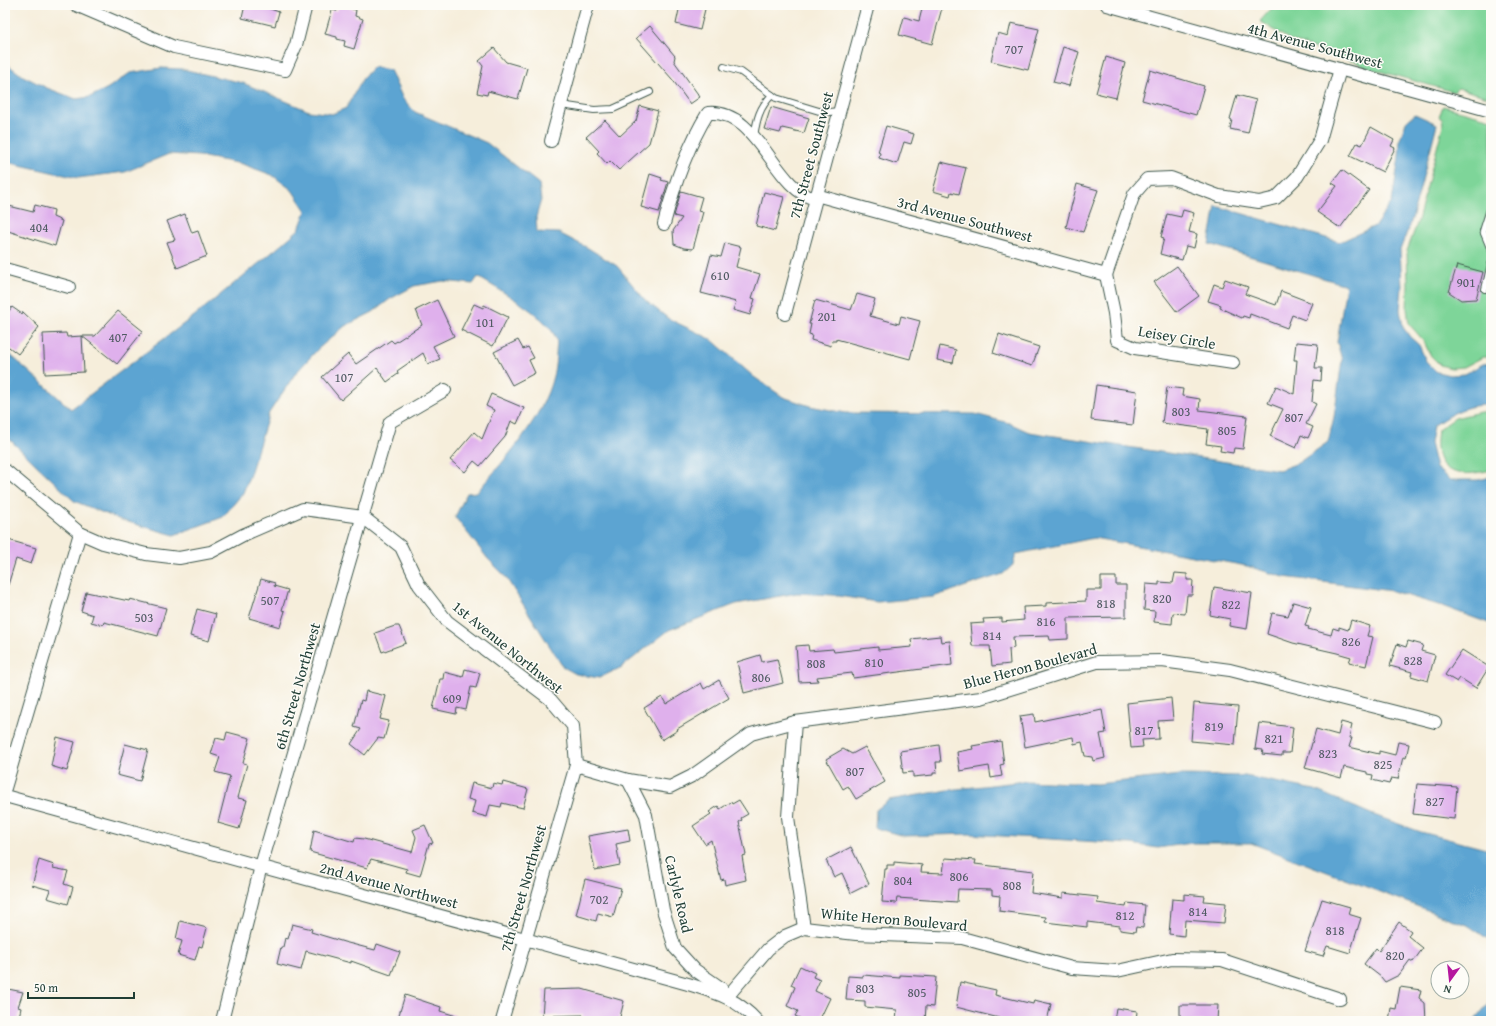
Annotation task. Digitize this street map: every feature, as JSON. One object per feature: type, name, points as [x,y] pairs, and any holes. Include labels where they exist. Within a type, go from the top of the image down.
[{"type":"street","points":[[76,5],[174,47],[285,70],[296,44],[306,5]]},
{"type":"street","points":[[551,141],[588,5]]},
{"type":"street","name":"7th Street Southwest","points":[[785,314],[868,5]]},
{"type":"street","name":"4th Avenue Southwest","points":[[1107,5],[1132,8],[1340,69],[1491,111]]},
{"type":"street","points":[[1106,275],[1134,194],[1147,179],[1171,178],[1219,196],[1259,202],[1276,198],[1296,177],[1320,140],[1340,69]]},
{"type":"street","name":"3rd Avenue Southwest","points":[[664,224],[673,188],[697,130],[708,113],[719,112],[736,120],[754,137],[799,191],[816,197],[1106,275]]},
{"type":"street","points":[[5,270],[69,287]]},
{"type":"street","name":"Leisey Circle","points":[[1106,275],[1114,313],[1117,340],[1135,348],[1233,363]]},
{"type":"street","name":"6th Street Northwest","points":[[222,1021],[261,866],[390,422],[445,390]]},
{"type":"street","points":[[5,470],[80,533],[103,543],[146,554],[179,558],[211,552],[243,535],[303,509],[363,517]]},
{"type":"street","name":"1st Avenue Northwest","points":[[363,517],[401,547],[418,585],[447,621],[550,699],[573,726],[576,765]]},
{"type":"street","points":[[5,788],[80,533]]},
{"type":"street","name":"Blue Heron Boulevard","points":[[576,765],[628,780],[670,788],[692,776],[751,734],[795,722],[981,698],[1097,662],[1162,661],[1230,670],[1435,722]]},
{"type":"street","points":[[795,722],[788,817],[804,928]]},
{"type":"street","name":"7th Street Northwest","points":[[502,1021],[576,765]]},
{"type":"street","name":"Carlyle Road","points":[[628,780],[646,815],[663,910],[675,948],[695,970],[721,988],[727,997]]},
{"type":"street","name":"2nd Avenue Northwest","points":[[5,796],[525,938],[727,997],[745,1008],[757,1021]]},
{"type":"street","name":"White Heron Boulevard","points":[[727,997],[768,949],[786,936],[804,928],[856,934],[962,938],[1072,968],[1117,971],[1172,958],[1222,960],[1340,999]]},
{"type":"lane","points":[[724,66],[741,72],[772,95],[819,110],[829,112],[840,111]]},
{"type":"lane","points":[[561,105],[594,110],[613,109],[650,92]]},
{"type":"lane","points":[[754,137],[759,112],[763,104],[772,95]]},
{"type":"lane","points":[[1491,206],[1484,231],[1491,250]]},
{"type":"lane","points":[[1485,289],[1491,264]]},
{"type":"green space","points":[[1275,5],[1491,5],[1491,98],[1458,88],[1454,92],[1361,66],[1358,63],[1290,40],[1260,21]]},
{"type":"green space","points":[[1443,106],[1491,119],[1491,357],[1483,357],[1464,367],[1451,368],[1440,365],[1431,356],[1423,340],[1409,324],[1407,309],[1407,251],[1418,221],[1443,125],[1442,119],[1439,117]]},
{"type":"green space","points":[[1480,412],[1491,412],[1491,470],[1467,474],[1448,470],[1442,464],[1438,456],[1438,430],[1455,418]]},
{"type":"water","points":[[5,63],[23,76],[47,88],[76,99],[90,97],[108,88],[130,73],[161,68],[182,69],[243,83],[309,111],[332,114],[346,108],[363,78],[373,67],[390,70],[403,99],[415,112],[487,143],[539,184],[541,200],[536,217],[537,232],[559,233],[588,248],[617,266],[646,301],[669,319],[711,339],[754,377],[783,397],[810,406],[846,413],[975,414],[1009,423],[1029,432],[1279,470],[1298,463],[1328,442],[1334,417],[1342,360],[1337,342],[1346,285],[1209,244],[1216,206],[1340,242],[1375,226],[1392,202],[1399,157],[1400,139],[1406,122],[1415,114],[1437,124],[1412,219],[1400,250],[1402,287],[1400,310],[1403,327],[1410,337],[1419,345],[1426,361],[1437,372],[1450,375],[1465,374],[1483,364],[1491,363],[1491,405],[1474,406],[1460,410],[1447,417],[1433,426],[1430,443],[1436,468],[1450,480],[1478,480],[1491,477],[1491,624],[1442,606],[1392,591],[1284,577],[1247,566],[1094,538],[1016,554],[1013,565],[1003,574],[933,597],[877,602],[832,595],[797,593],[736,604],[669,630],[622,667],[599,678],[576,674],[563,667],[505,576],[488,559],[455,517],[467,493],[477,492],[516,446],[528,429],[548,393],[554,374],[556,354],[556,338],[541,319],[520,303],[478,277],[473,284],[443,281],[414,286],[390,299],[373,312],[345,326],[318,349],[295,374],[269,413],[243,493],[223,517],[174,535],[121,520],[74,501],[5,435],[5,350],[71,409],[198,313],[281,245],[299,229],[306,211],[292,190],[272,175],[242,164],[199,156],[169,154],[125,172],[78,178],[6,162]]},
{"type":"water","points":[[1180,775],[1245,776],[1315,790],[1371,814],[1421,832],[1486,849],[1491,848],[1491,941],[1469,926],[1251,843],[1192,843],[1158,848],[1131,844],[969,834],[904,836],[875,828],[876,810],[889,800],[948,790],[1026,781],[1097,784]]},
{"type":"water","points":[[1491,994],[1491,1021],[1474,1021],[1488,1004]]},
{"type":"building","points":[[245,5],[259,5],[279,12],[275,26],[242,18]]},
{"type":"building","points":[[339,5],[356,10],[355,16],[363,19],[354,49],[344,46],[345,41],[325,34],[332,10],[337,11]]},
{"type":"building","points":[[680,5],[706,5],[700,30],[676,24]]},
{"type":"building","points":[[923,5],[942,8],[932,44],[899,35],[904,17],[919,21]]},
{"type":"building","points":[[1011,23],[1039,29],[1028,70],[991,61],[998,33],[1008,36]]},
{"type":"building","points":[[650,26],[675,56],[674,61],[700,97],[690,104],[672,79],[636,38]]},
{"type":"building","points":[[1063,47],[1079,52],[1069,86],[1053,82]]},
{"type":"building","points":[[494,48],[506,62],[527,68],[518,99],[488,91],[487,95],[477,93],[483,66],[479,61]]},
{"type":"building","points":[[1106,57],[1125,63],[1116,98],[1096,93]]},
{"type":"building","points":[[1150,70],[1204,86],[1196,115],[1142,100]]},
{"type":"building","points":[[1237,95],[1256,100],[1248,133],[1230,129],[1232,120],[1230,119]]},
{"type":"building","points":[[640,106],[658,111],[649,143],[619,170],[610,161],[607,164],[597,153],[599,151],[586,137],[605,120],[620,136],[636,121]]},
{"type":"building","points":[[771,107],[809,118],[804,133],[782,128],[780,133],[764,129]]},
{"type":"building","points":[[886,126],[914,134],[911,144],[904,142],[897,164],[879,158],[880,153],[878,152]]},
{"type":"building","points":[[1371,127],[1394,140],[1391,146],[1395,148],[1383,172],[1350,156],[1357,143],[1362,145]]},
{"type":"building","points":[[941,162],[966,168],[959,194],[951,192],[950,196],[933,191]]},
{"type":"building","points":[[1342,170],[1369,190],[1340,228],[1317,212],[1337,186],[1332,183]]},
{"type":"building","points":[[650,174],[662,178],[661,180],[668,182],[659,212],[641,207]]},
{"type":"building","points":[[1077,184],[1098,190],[1083,232],[1066,227]]},
{"type":"building","points":[[681,191],[702,197],[698,211],[703,212],[693,249],[684,248],[674,244],[673,231],[682,218],[674,216]]},
{"type":"building","points":[[764,192],[784,197],[775,231],[756,226]]},
{"type":"building","points":[[5,205],[33,212],[35,205],[54,210],[53,217],[62,221],[55,246],[5,230]]},
{"type":"building","points":[[1183,210],[1194,213],[1189,232],[1197,234],[1194,248],[1186,246],[1182,260],[1160,254],[1164,238],[1161,237],[1167,214],[1181,217]]},
{"type":"building","points":[[185,214],[192,233],[198,231],[207,256],[177,268],[167,242],[175,240],[167,221]]},
{"type":"building","points":[[725,243],[741,247],[736,267],[760,274],[752,298],[755,299],[750,315],[733,310],[736,302],[701,293],[711,255],[721,257]]},
{"type":"building","points":[[1457,265],[1483,272],[1476,299],[1461,300],[1449,292]]},
{"type":"building","points":[[1177,266],[1199,296],[1177,312],[1154,282]]},
{"type":"building","points":[[1225,279],[1248,287],[1245,294],[1276,305],[1281,291],[1312,303],[1305,320],[1292,315],[1287,328],[1250,314],[1249,318],[1243,316],[1242,318],[1220,308],[1221,305],[1208,301],[1214,284],[1222,287]]},
{"type":"building","points":[[857,294],[875,299],[870,316],[899,324],[901,316],[920,321],[910,359],[836,339],[836,341],[832,341],[831,346],[811,340],[812,335],[809,334],[811,324],[809,324],[815,300],[851,310]]},
{"type":"building","points":[[437,300],[454,336],[433,346],[440,359],[428,364],[423,353],[397,371],[398,374],[387,382],[377,368],[341,400],[322,377],[348,354],[356,364],[391,340],[394,343],[422,325],[416,310]]},
{"type":"building","points":[[474,304],[483,308],[484,305],[508,317],[493,346],[461,330]]},
{"type":"building","points":[[12,307],[22,314],[23,312],[39,327],[18,354],[5,344],[5,316]]},
{"type":"building","points":[[118,311],[143,331],[117,364],[82,336],[95,336]]},
{"type":"building","points":[[66,333],[67,337],[82,336],[84,372],[45,374],[43,334]]},
{"type":"building","points":[[999,334],[1039,347],[1032,366],[993,353]]},
{"type":"building","points":[[518,340],[523,349],[528,347],[534,358],[529,360],[535,373],[512,385],[494,352]]},
{"type":"building","points":[[1296,342],[1318,344],[1315,368],[1322,368],[1321,381],[1314,380],[1312,402],[1316,404],[1306,424],[1313,427],[1308,438],[1301,435],[1296,448],[1270,436],[1283,409],[1268,403],[1276,386],[1294,394],[1297,360],[1294,360]]},
{"type":"building","points":[[940,346],[956,350],[953,363],[937,360]]},
{"type":"building","points":[[1096,385],[1137,391],[1133,425],[1091,420]]},
{"type":"building","points":[[1167,387],[1183,389],[1182,396],[1200,399],[1199,410],[1247,416],[1243,449],[1234,448],[1233,453],[1220,451],[1221,446],[1206,444],[1208,429],[1162,423]]},
{"type":"building","points":[[491,394],[524,408],[517,424],[511,421],[505,437],[480,466],[474,461],[465,472],[450,460],[474,432],[482,439],[494,410],[486,406]]},
{"type":"building","points":[[5,539],[36,548],[31,564],[16,559],[8,585],[5,585]]},
{"type":"building","points":[[1175,573],[1187,574],[1187,580],[1193,580],[1192,595],[1187,595],[1185,614],[1173,613],[1172,624],[1154,622],[1155,611],[1144,610],[1146,584],[1159,585],[1159,582],[1173,583]]},
{"type":"building","points":[[1101,577],[1116,577],[1116,585],[1126,585],[1126,617],[1068,618],[1068,639],[1050,640],[1049,636],[1013,637],[1014,648],[1009,649],[1010,664],[992,666],[990,646],[972,646],[970,624],[984,623],[983,619],[1002,618],[1002,622],[1024,620],[1023,607],[1046,606],[1046,603],[1086,601],[1086,590],[1101,590]]},
{"type":"building","points":[[261,579],[275,583],[274,586],[288,590],[282,610],[285,611],[280,627],[249,618]]},
{"type":"building","points":[[1214,587],[1252,593],[1247,629],[1229,626],[1230,619],[1210,615]]},
{"type":"building","points":[[86,592],[129,601],[130,599],[166,608],[158,636],[104,622],[103,625],[91,622],[93,615],[81,611]]},
{"type":"building","points":[[1293,602],[1311,607],[1305,626],[1309,627],[1308,629],[1331,635],[1333,628],[1339,630],[1339,627],[1348,630],[1351,620],[1370,626],[1367,636],[1373,637],[1366,666],[1349,662],[1351,657],[1293,643],[1267,634],[1272,613],[1288,616]]},
{"type":"building","points":[[197,609],[216,614],[209,641],[190,636]]},
{"type":"building","points":[[399,626],[406,643],[382,652],[375,633]]},
{"type":"building","points":[[940,636],[941,642],[950,641],[952,665],[853,678],[852,673],[817,677],[818,681],[799,682],[796,646],[808,645],[809,651],[833,649],[834,652],[878,647],[878,650],[912,647],[911,639]]},
{"type":"building","points":[[1408,641],[1423,645],[1421,651],[1435,655],[1428,681],[1411,676],[1412,672],[1390,666],[1397,644],[1406,647]]},
{"type":"building","points":[[1462,650],[1489,667],[1476,688],[1460,678],[1457,682],[1445,675]]},
{"type":"building","points":[[760,655],[762,662],[777,659],[783,683],[744,693],[737,662]]},
{"type":"building","points":[[465,669],[480,673],[476,688],[471,687],[466,710],[457,708],[456,714],[433,709],[440,679],[443,679],[444,672],[463,677]]},
{"type":"building","points":[[719,680],[729,698],[677,729],[678,730],[662,740],[644,708],[662,697],[666,704],[701,683],[704,689]]},
{"type":"building","points":[[366,691],[386,696],[380,719],[389,721],[384,739],[378,738],[365,755],[351,744],[361,729],[354,727],[361,700],[364,701]]},
{"type":"building","points":[[1171,698],[1173,720],[1158,721],[1159,739],[1142,740],[1143,747],[1131,748],[1127,703]]},
{"type":"building","points":[[1194,703],[1238,707],[1235,745],[1191,741]]},
{"type":"building","points":[[1102,710],[1106,733],[1100,734],[1105,758],[1093,761],[1092,757],[1085,756],[1082,742],[1074,744],[1073,737],[1025,747],[1020,716],[1034,714],[1035,722]]},
{"type":"building","points":[[1341,722],[1352,725],[1349,738],[1352,738],[1349,747],[1379,754],[1379,751],[1395,755],[1398,742],[1409,744],[1406,758],[1403,757],[1398,779],[1391,778],[1389,784],[1372,780],[1373,775],[1367,774],[1367,772],[1344,767],[1341,778],[1305,768],[1316,729],[1338,735]]},
{"type":"building","points":[[1259,723],[1293,727],[1290,753],[1282,753],[1282,756],[1262,754],[1263,750],[1255,749]]},
{"type":"building","points":[[227,732],[250,738],[243,763],[247,764],[238,798],[247,800],[239,829],[218,823],[230,776],[215,772],[220,757],[211,754],[216,738],[225,740]]},
{"type":"building","points":[[57,737],[75,742],[67,771],[51,766]]},
{"type":"building","points":[[1001,741],[1004,764],[1000,765],[1002,776],[991,778],[989,766],[960,771],[957,752],[973,749],[972,746]]},
{"type":"building","points":[[125,744],[148,750],[140,781],[117,775]]},
{"type":"building","points":[[939,745],[941,762],[936,762],[937,773],[933,773],[933,775],[913,777],[913,772],[903,773],[900,751]]},
{"type":"building","points":[[865,747],[885,782],[856,799],[848,786],[843,789],[826,759],[843,749],[852,754]]},
{"type":"building","points":[[503,782],[528,789],[523,808],[502,803],[501,807],[490,805],[487,817],[472,813],[475,801],[468,799],[472,783],[492,788],[493,783],[502,785]]},
{"type":"building","points":[[1417,784],[1457,787],[1454,819],[1413,814]]},
{"type":"building","points":[[739,800],[748,814],[741,818],[742,820],[739,822],[746,855],[742,856],[746,880],[725,885],[724,879],[721,880],[711,840],[705,844],[693,826],[711,814],[709,812],[718,806],[720,809],[731,802],[732,804]]},
{"type":"building","points":[[425,825],[433,843],[429,844],[420,876],[406,872],[407,869],[371,859],[367,868],[310,852],[314,830],[354,842],[355,838],[364,839],[412,852],[416,837],[413,830]]},
{"type":"building","points":[[628,829],[630,841],[616,844],[620,865],[595,870],[588,836]]},
{"type":"building","points":[[851,847],[869,884],[851,893],[842,873],[834,877],[826,860]]},
{"type":"building","points":[[945,858],[976,860],[975,864],[1033,871],[1031,893],[1063,898],[1063,893],[1098,897],[1097,903],[1126,907],[1127,903],[1145,905],[1143,928],[1136,927],[1135,932],[1120,930],[1120,926],[1087,922],[1087,927],[1045,922],[1046,917],[999,911],[1000,896],[992,895],[992,890],[958,889],[957,902],[897,898],[896,903],[882,902],[885,869],[887,869],[887,865],[894,865],[894,862],[922,865],[921,872],[943,873]]},
{"type":"building","points":[[39,860],[54,865],[53,868],[68,871],[64,884],[73,887],[68,904],[47,898],[50,890],[32,885]]},
{"type":"building","points":[[585,879],[621,888],[613,917],[598,913],[596,921],[576,915]]},
{"type":"building","points":[[1184,894],[1205,896],[1204,901],[1226,903],[1224,923],[1185,920],[1184,936],[1169,934],[1172,899],[1184,900]]},
{"type":"building","points":[[1322,899],[1350,907],[1348,914],[1361,918],[1350,953],[1327,946],[1323,956],[1305,951]]},
{"type":"building","points":[[180,921],[207,928],[202,947],[199,946],[195,960],[178,955],[182,941],[176,939]]},
{"type":"building","points":[[1399,922],[1411,931],[1408,936],[1423,948],[1413,962],[1410,960],[1399,975],[1385,982],[1364,964],[1376,948],[1379,951]]},
{"type":"building","points":[[292,924],[312,929],[311,932],[344,942],[375,950],[377,944],[400,952],[391,975],[351,961],[351,963],[306,951],[301,970],[277,964],[281,947],[283,947],[285,938],[288,939]]},
{"type":"building","points":[[800,966],[815,973],[813,977],[820,980],[815,991],[830,998],[819,1021],[806,1021],[795,1016],[798,1011],[787,1006],[795,987],[791,985]]},
{"type":"building","points":[[863,975],[900,978],[900,975],[936,977],[933,1007],[926,1006],[925,1021],[896,1020],[897,1010],[865,1007],[865,1001],[846,1000],[848,976],[863,977]]},
{"type":"building","points":[[960,982],[996,990],[995,995],[1033,1004],[1034,1000],[1051,1004],[1047,1021],[998,1021],[999,1018],[956,1007]]},
{"type":"building","points":[[1400,987],[1421,990],[1419,998],[1425,1003],[1426,1021],[1389,1021],[1391,1008],[1396,1009]]},
{"type":"building","points":[[8,989],[23,992],[18,1007],[21,1008],[18,1021],[5,1021],[5,1000]]},
{"type":"building","points":[[582,989],[624,1001],[619,1021],[581,1021],[583,1015],[542,1016],[544,990]]},
{"type":"building","points":[[405,995],[441,1007],[440,1011],[463,1018],[462,1021],[409,1021],[398,1018]]},
{"type":"building","points":[[1180,1005],[1218,1005],[1217,1021],[1180,1021]]},
{"type":"building","points":[[1116,1008],[1137,1011],[1136,1021],[1114,1021]]}]
